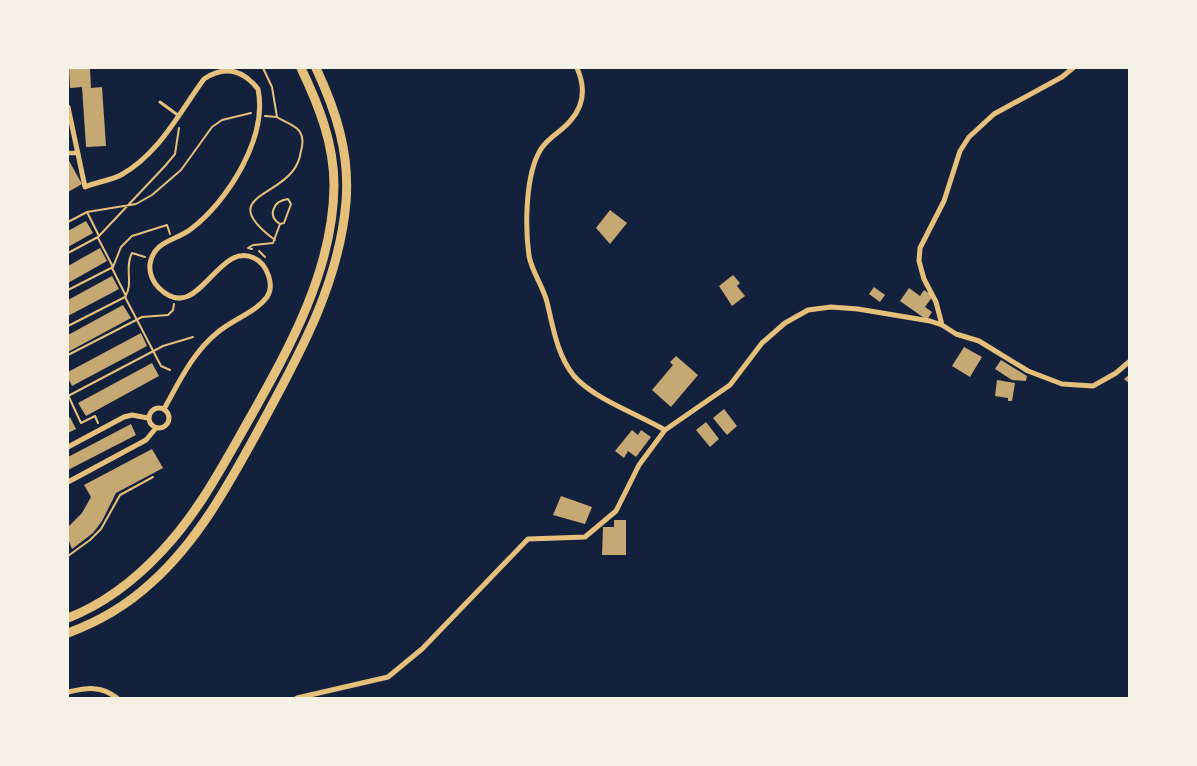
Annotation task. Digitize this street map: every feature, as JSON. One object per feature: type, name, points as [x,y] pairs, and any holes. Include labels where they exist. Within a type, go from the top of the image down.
[{"type":"main road","points":[[68,618],[98,603],[141,572],[184,524],[204,495],[263,394],[297,329],[319,274],[327,244],[334,187],[330,142],[316,100],[301,68]]},
{"type":"main road","points":[[68,633],[113,612],[151,584],[185,548],[217,502],[277,396],[308,335],[329,285],[339,252],[346,200],[345,154],[333,106],[316,68]]},
{"type":"street","points":[[577,68],[584,87],[582,100],[571,120],[557,131],[542,149],[532,169],[528,199],[529,256],[546,299],[557,345],[573,374],[582,384],[665,430]]},
{"type":"street","points":[[942,325],[936,302],[921,270],[919,261],[920,248],[944,201],[960,151],[968,137],[994,114],[1062,77],[1072,68]]},
{"type":"street","points":[[68,106],[85,187],[102,183],[136,165],[163,138],[204,79],[212,74],[232,70],[242,73],[258,89],[259,115],[255,133],[249,152],[233,182],[214,208],[199,223],[189,231],[160,245],[152,260],[151,274],[154,283],[165,293],[175,297],[187,296],[196,293],[226,261],[234,257],[246,256],[260,262],[266,270],[269,280],[267,296],[258,306],[217,332],[206,344],[180,379],[164,409]]},
{"type":"street","points":[[68,153],[78,153]]},
{"type":"street","points":[[297,698],[388,677],[422,649],[528,539],[585,537],[616,511],[639,465],[665,430],[730,385],[762,343],[785,324],[808,310],[831,308],[858,309],[907,316],[942,325],[956,334],[979,341],[1035,374],[1062,384],[1093,386],[1116,373],[1130,361]]},
{"type":"street","points":[[148,418],[154,409],[164,409]]},
{"type":"street","points":[[148,418],[150,424],[156,428],[164,428],[169,422],[169,415],[164,409]]},
{"type":"street","points":[[68,446],[132,415],[148,418]]},
{"type":"street","points":[[68,482],[146,440],[156,428]]},
{"type":"street","points":[[68,692],[94,687],[104,689],[117,698]]},
{"type":"lane","points":[[160,102],[179,116]]},
{"type":"path","points":[[263,68],[272,87],[277,117]]},
{"type":"path","points":[[68,222],[87,212],[136,204],[152,194],[181,170],[212,127],[222,120],[250,113],[254,114]]},
{"type":"path","points":[[68,254],[99,236],[175,154],[179,136],[179,116]]},
{"type":"path","points":[[264,116],[277,117],[297,128],[303,141],[301,153],[292,173],[259,195],[253,202],[251,212],[253,222],[275,240]]},
{"type":"path","points":[[260,262],[266,256],[248,248],[253,245],[273,243],[280,224],[284,223],[291,204],[288,199],[281,200],[273,208],[272,214],[275,221],[280,224]]},
{"type":"path","points":[[87,212],[153,352],[161,366],[170,370]]},
{"type":"path","points":[[68,290],[112,267],[121,247],[132,236],[167,226],[172,238]]},
{"type":"path","points":[[68,326],[126,296],[129,288],[128,264],[132,253],[152,260]]},
{"type":"path","points":[[68,355],[136,319],[168,315],[173,310],[175,297]]},
{"type":"path","points":[[101,430],[95,416],[82,423],[68,396],[153,352],[186,338],[193,337]]},
{"type":"path","points":[[68,556],[86,544],[101,528],[120,495],[153,477]]},
{"type":"building","points":[[69,68],[90,68],[91,88],[102,87],[106,146],[86,147],[82,87],[70,88]]},
{"type":"building","points":[[68,159],[82,184],[68,192]]},
{"type":"building","points":[[610,210],[627,223],[610,244],[596,228]]},
{"type":"building","points":[[86,221],[93,233],[68,247],[68,231]]},
{"type":"building","points":[[100,248],[107,261],[68,283],[68,266]]},
{"type":"building","points":[[733,275],[740,283],[737,286],[745,296],[732,306],[719,286]]},
{"type":"building","points":[[112,276],[119,289],[68,316],[68,300]]},
{"type":"building","points":[[874,287],[885,295],[880,302],[869,294]]},
{"type":"building","points":[[909,288],[920,296],[924,290],[933,296],[925,307],[932,312],[927,320],[900,301]]},
{"type":"building","points":[[123,305],[131,318],[68,352],[68,335]]},
{"type":"building","points":[[141,333],[147,346],[72,386],[68,378],[68,372]]},
{"type":"building","points":[[964,347],[982,357],[970,377],[952,366]]},
{"type":"building","points":[[676,356],[698,375],[671,407],[652,390],[673,365],[670,362]]},
{"type":"building","points":[[1001,360],[1027,376],[1026,381],[1012,380],[995,369]]},
{"type":"building","points":[[152,363],[159,376],[86,416],[78,403]]},
{"type":"building","points":[[1130,374],[1130,384],[1124,379]]},
{"type":"building","points":[[997,380],[1015,383],[1012,401],[1008,401],[1008,398],[995,396]]},
{"type":"building","points":[[724,409],[737,426],[727,435],[713,418]]},
{"type":"building","points":[[70,417],[76,429],[68,433],[68,419]]},
{"type":"building","points":[[706,422],[719,439],[710,447],[696,430]]},
{"type":"building","points":[[131,424],[136,435],[68,470],[68,457]]},
{"type":"building","points":[[632,430],[638,435],[641,430],[651,437],[636,457],[628,451],[624,458],[615,451]]},
{"type":"building","points":[[152,449],[163,468],[116,493],[102,521],[93,533],[72,549],[68,539],[68,527],[82,513],[91,497],[84,485]]},
{"type":"building","points":[[561,496],[592,507],[585,524],[553,515]]},
{"type":"building","points":[[614,520],[626,520],[626,555],[602,555],[603,527],[614,527]]}]
